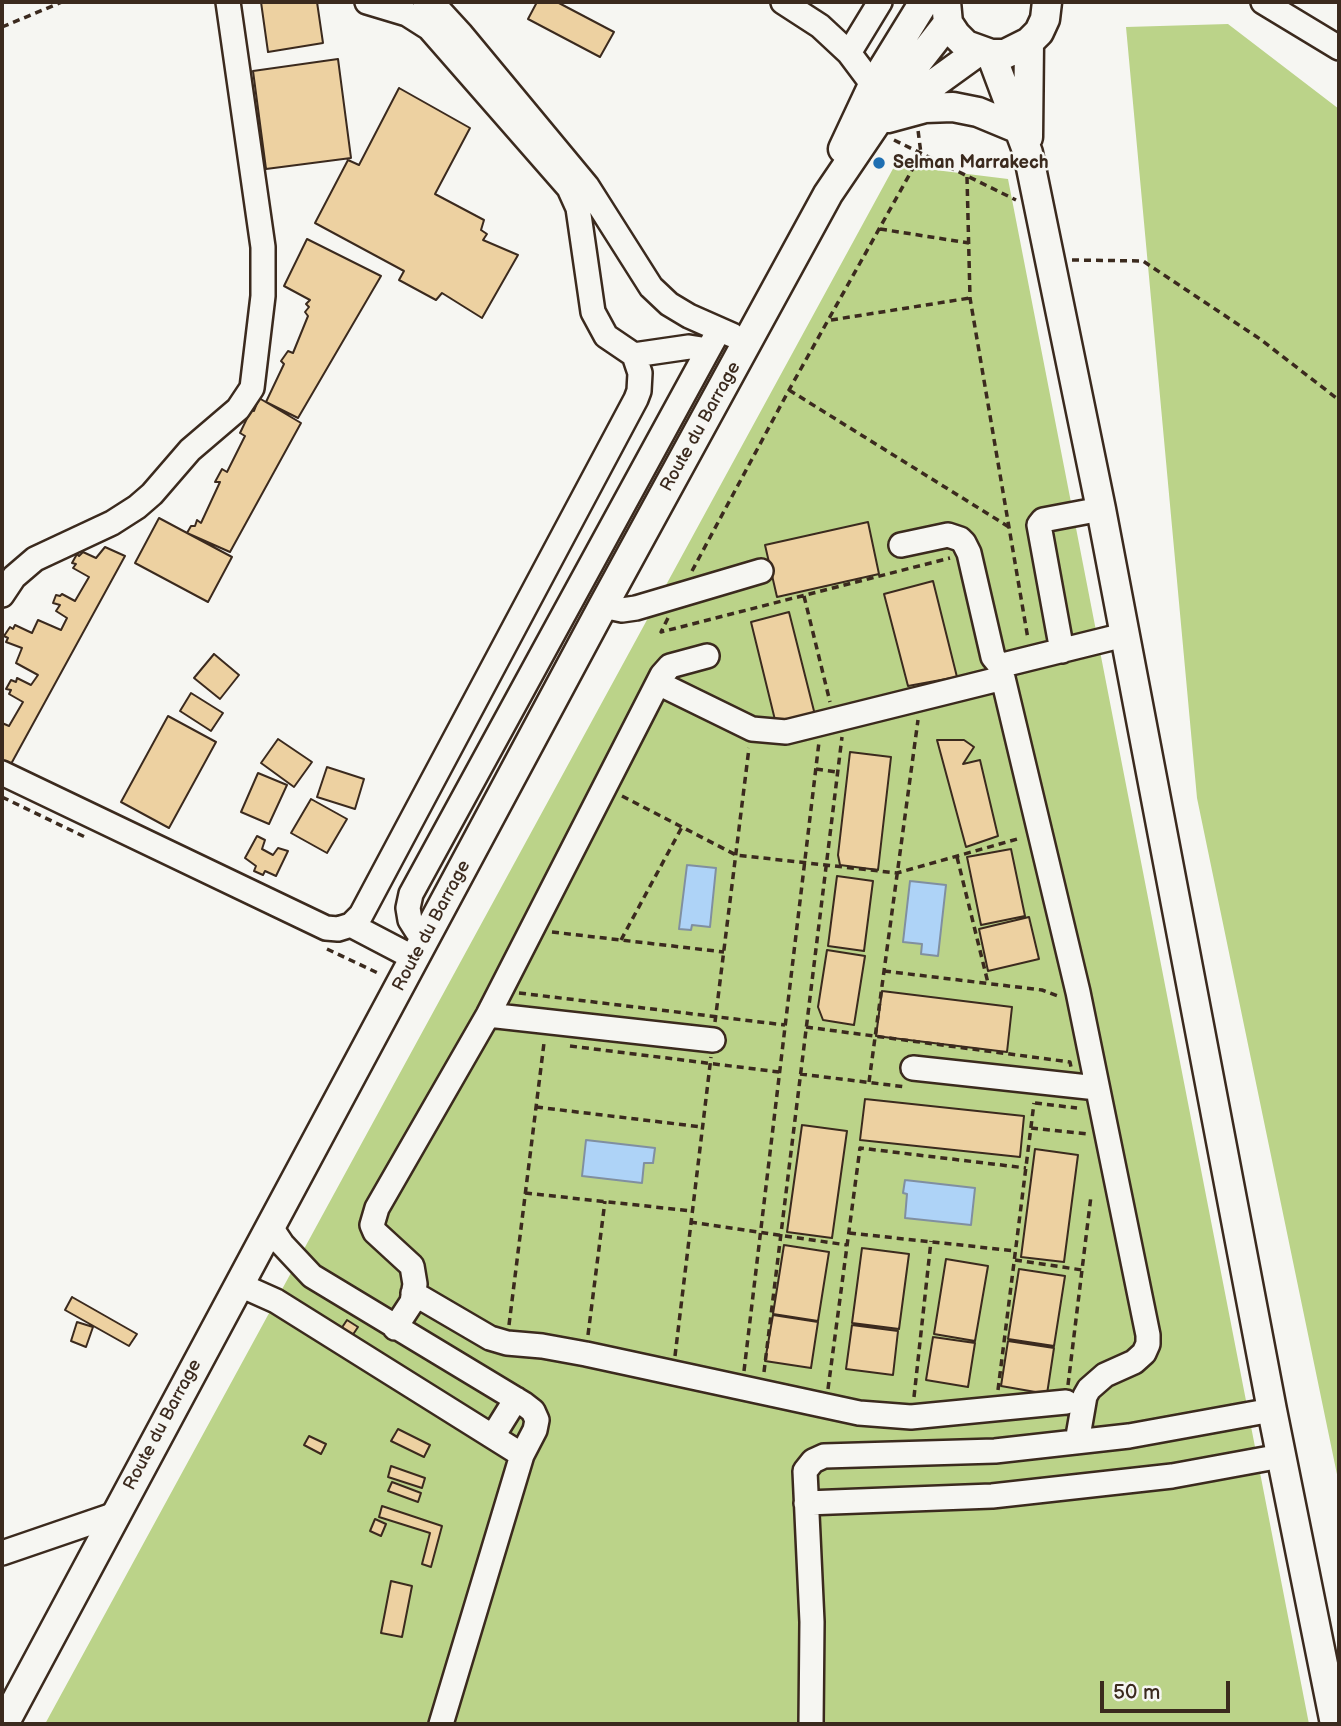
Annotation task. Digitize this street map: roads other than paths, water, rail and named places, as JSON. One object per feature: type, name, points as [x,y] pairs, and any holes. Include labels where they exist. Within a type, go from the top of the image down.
[{"type":"main road","points":[[841,172],[842,151],[873,85],[924,2]]},
{"type":"main road","points":[[947,12],[956,35],[966,45],[985,53],[1005,54],[1029,42],[1039,32],[1045,19],[1047,2]]},
{"type":"main road","name":"Route du Barrage","points":[[4,1724],[603,606],[841,172],[877,127],[947,12]]},
{"type":"main road","points":[[1024,141],[1029,42]]},
{"type":"main road","points":[[985,53],[1024,141],[1037,198],[1101,509],[1272,1410],[1335,1724]]},
{"type":"main road","name":"Route du Barrage","points":[[877,127],[985,53]]},
{"type":"main road","points":[[877,127],[915,110],[953,107],[978,112],[1024,141]]},
{"type":"street","points":[[2,595],[14,577],[35,559],[112,523],[152,494],[190,450],[238,409],[253,388],[264,263],[262,231],[228,2]]},
{"type":"street","points":[[2,773],[326,928],[338,929],[351,925],[361,915],[635,400],[640,382],[634,355],[606,336],[593,312],[578,208],[569,188],[429,28],[416,18],[368,2]]},
{"type":"street","points":[[425,2],[439,10],[461,34],[587,186],[651,287],[713,340]]},
{"type":"street","points":[[783,2],[820,26],[849,53],[873,85]]},
{"type":"street","points":[[849,53],[880,2]]},
{"type":"street","points":[[1263,2],[1339,48]]},
{"type":"street","points":[[634,355],[689,347],[713,340],[749,340]]},
{"type":"street","points":[[351,925],[420,948],[408,908],[411,894],[713,340]]},
{"type":"street","points":[[1062,651],[1039,525],[1043,520],[1101,509]]},
{"type":"street","points":[[901,545],[948,536],[960,539],[969,554],[995,660],[1003,665],[1124,635]]},
{"type":"street","points":[[603,606],[629,610],[761,572]]},
{"type":"street","points":[[395,1328],[412,1302],[415,1284],[412,1266],[375,1232],[372,1219],[501,991],[658,683],[670,666],[707,656]]},
{"type":"street","points":[[658,683],[752,729],[786,732],[1003,678],[1078,992],[1087,1087],[1106,1130],[1148,1344],[1144,1353],[1134,1362],[1105,1375],[1089,1389],[1085,1396],[1077,1442]]},
{"type":"street","points":[[488,1015],[713,1040]]},
{"type":"street","points":[[913,1068],[1087,1087]]},
{"type":"street","points":[[270,1226],[282,1244],[312,1276],[516,1399],[533,1411],[537,1420],[535,1430],[522,1455],[441,1724]]},
{"type":"street","points":[[238,1284],[276,1301],[522,1455]]},
{"type":"street","points":[[413,1293],[490,1338],[507,1343],[586,1354],[875,1416],[911,1417],[1066,1402]]},
{"type":"street","points":[[493,1436],[516,1399]]},
{"type":"street","points":[[811,1724],[813,1622],[805,1471],[813,1461],[824,1456],[995,1451],[1077,1442],[1129,1436],[1272,1410]]},
{"type":"street","points":[[806,1503],[992,1496],[1172,1476],[1282,1456]]},
{"type":"street","points":[[2,1553],[116,1514]]},
{"type":"water","points":[[687,865],[716,868],[710,927],[692,925],[691,930],[679,929]]},
{"type":"water","points":[[910,881],[946,885],[938,956],[921,954],[922,944],[903,942]]},
{"type":"water","points":[[586,1140],[655,1148],[653,1163],[644,1163],[642,1183],[582,1176]]},
{"type":"water","points":[[905,1180],[975,1188],[971,1225],[905,1218]]},
{"type":"place","name":"Selman Marrakech","points":[[879,163]]}]
